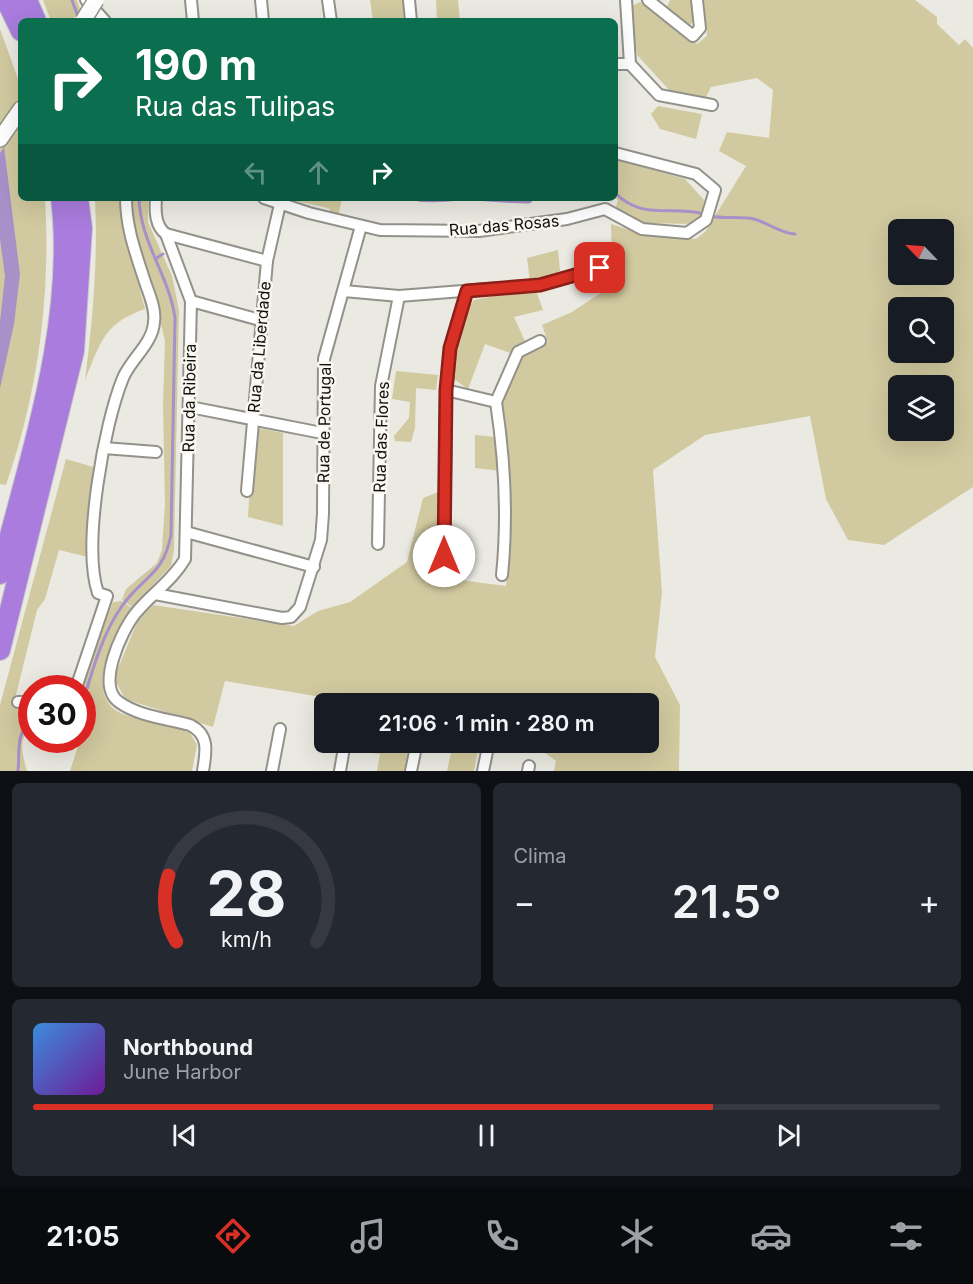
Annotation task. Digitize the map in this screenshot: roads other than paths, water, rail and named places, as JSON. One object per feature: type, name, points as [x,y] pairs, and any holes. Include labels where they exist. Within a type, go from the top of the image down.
[{"type":"highway","points":[[6,0],[18,25]]},
{"type":"highway","points":[[27,0],[35,18]]},
{"type":"highway","points":[[0,574],[56,348],[64,228],[61,201]]},
{"type":"highway","points":[[0,650],[74,351],[82,228],[78,201]]},
{"type":"street","points":[[86,0],[102,18]]},
{"type":"street","points":[[85,18],[96,0]]},
{"type":"street","points":[[191,0],[193,18]]},
{"type":"street","points":[[261,0],[263,18]]},
{"type":"street","points":[[328,0],[331,18]]},
{"type":"street","points":[[409,0],[411,18]]},
{"type":"street","points":[[626,0],[630,64],[659,95],[712,105]]},
{"type":"street","points":[[648,0],[693,36],[700,28],[697,0]]},
{"type":"street","points":[[618,64],[630,64]]},
{"type":"street","points":[[0,139],[18,114]]},
{"type":"street","name":"Rua das Rosas","points":[[272,201],[380,230],[478,231],[567,219],[605,209],[642,229],[687,233],[706,220],[715,190],[696,174],[618,154]]},
{"type":"street","points":[[80,675],[107,596],[98,593],[91,573],[99,473],[104,448],[124,375],[144,348],[155,323],[152,302],[126,220],[126,201]]},
{"type":"street","name":"Rua da Ribeira","points":[[155,594],[177,574],[185,559],[191,301],[166,234],[161,231],[155,214],[156,201]]},
{"type":"street","name":"Rua da Liberdade","points":[[247,491],[260,320],[267,261],[280,204]]},
{"type":"street","name":"Rua de Portugal","points":[[155,594],[228,609],[291,617],[300,607],[314,567],[323,514],[324,359],[361,226]]},
{"type":"street","points":[[166,234],[267,261]]},
{"type":"street","points":[[344,291],[399,296],[540,285],[600,268]]},
{"type":"street","points":[[444,556],[446,390],[450,348],[467,291]]},
{"type":"street","name":"Rua das Flores","points":[[378,544],[381,386],[399,296]]},
{"type":"street","points":[[191,301],[260,320]]},
{"type":"street","points":[[502,576],[507,524],[502,442],[496,402],[518,352],[540,340]]},
{"type":"street","points":[[446,390],[496,402]]},
{"type":"street","points":[[190,407],[322,433]]},
{"type":"street","points":[[104,448],[156,452]]},
{"type":"street","points":[[186,532],[314,567]]},
{"type":"street","points":[[155,594],[134,615],[124,633],[110,670],[111,692],[126,706],[190,725],[199,731],[207,748],[203,771]]},
{"type":"street","points":[[272,771],[280,729]]},
{"type":"street","points":[[340,771],[343,753]]},
{"type":"street","points":[[411,771],[415,753]]},
{"type":"street","points":[[483,771],[487,753]]},
{"type":"waterway","points":[[72,0],[79,18]]},
{"type":"waterway","points":[[618,195],[626,202],[647,210],[704,214]]},
{"type":"waterway","points":[[91,675],[98,654],[115,617],[130,596],[158,568],[171,535],[175,318],[167,287],[144,229],[139,201]]},
{"type":"waterway","points":[[507,201],[530,201]]},
{"type":"waterway","points":[[710,216],[754,219],[784,232],[795,234]]},
{"type":"waterway","points":[[155,259],[163,254]]},
{"type":"waterway","points":[[18,771],[19,753]]}]
